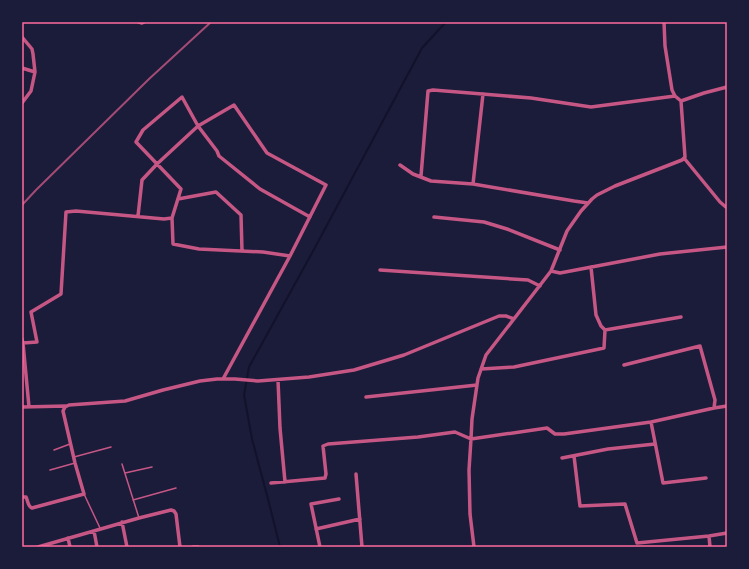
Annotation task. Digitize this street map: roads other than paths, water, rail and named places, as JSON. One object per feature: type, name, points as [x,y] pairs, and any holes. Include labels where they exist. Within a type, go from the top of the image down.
[{"type":"street","points":[[139,22],[144,22]]},
{"type":"street","points":[[664,22],[665,46],[672,90],[675,96],[681,101],[685,153],[684,158],[720,202],[727,208]]},
{"type":"street","points":[[22,37],[32,49],[35,72],[31,91],[22,104]]},
{"type":"street","points":[[22,68],[35,72]]},
{"type":"street","points":[[681,101],[727,87]]},
{"type":"street","points":[[421,176],[428,90],[531,98],[590,107],[675,96]]},
{"type":"street","points":[[473,184],[483,94]]},
{"type":"street","points":[[290,256],[263,252],[199,249],[173,244],[172,218],[181,189],[136,142],[143,130],[182,97],[198,126],[217,150],[219,156],[260,189],[310,217]]},
{"type":"street","points":[[138,216],[142,180],[198,126],[234,105],[267,153],[326,185],[290,256],[223,379]]},
{"type":"street","points":[[474,547],[470,514],[470,439],[478,378],[486,355],[551,271],[568,231],[588,202],[597,195],[615,186],[684,158]]},
{"type":"street","points":[[400,165],[413,174],[431,181],[473,184],[588,202]]},
{"type":"street","points":[[178,199],[216,192],[241,214],[242,251]]},
{"type":"street","points":[[23,344],[37,342],[31,312],[61,294],[66,212],[76,210],[164,219],[172,218]]},
{"type":"street","points":[[434,217],[484,222],[507,228],[560,250]]},
{"type":"street","points":[[551,271],[560,273],[660,254],[727,247]]},
{"type":"street","points":[[481,369],[514,367],[604,348],[605,330],[601,326],[596,315],[591,267]]},
{"type":"street","points":[[380,270],[528,280],[540,286]]},
{"type":"street","points":[[22,407],[66,406],[124,400],[200,381],[223,379],[258,381],[278,380],[354,370],[404,355],[499,316],[506,316],[514,319]]},
{"type":"street","points":[[605,330],[681,317]]},
{"type":"street","points":[[22,339],[29,407]]},
{"type":"street","points":[[624,365],[700,346],[715,400],[714,408]]},
{"type":"street","points":[[278,380],[280,428],[285,482]]},
{"type":"street","points":[[366,397],[477,385]]},
{"type":"street","points":[[22,497],[26,497],[28,505],[32,508],[84,494],[70,444],[63,411],[66,406]]},
{"type":"street","points":[[271,483],[325,478],[326,474],[323,446],[328,444],[418,437],[455,432],[470,439],[547,428],[555,434],[564,434],[651,422],[727,406]]},
{"type":"street","points":[[651,422],[663,483],[706,478]]},
{"type":"street","points":[[562,458],[608,449],[655,444]]},
{"type":"street","points":[[574,456],[580,506],[625,504],[637,542],[727,533]]},
{"type":"street","points":[[356,474],[362,547]]},
{"type":"street","points":[[320,547],[311,504],[339,498]]},
{"type":"street","points":[[38,547],[100,528],[173,510],[176,516],[180,547]]},
{"type":"street","points":[[316,529],[360,519]]},
{"type":"street","points":[[122,522],[127,547]]},
{"type":"street","points":[[94,531],[97,547]]},
{"type":"street","points":[[709,536],[710,547]]},
{"type":"street","points":[[68,538],[70,547]]},
{"type":"street","points":[[193,547],[198,547]]},
{"type":"lane","points":[[54,450],[70,444]]},
{"type":"lane","points":[[74,457],[111,447]]},
{"type":"lane","points":[[50,470],[75,463]]},
{"type":"lane","points":[[122,464],[139,518]]},
{"type":"lane","points":[[125,473],[152,467]]},
{"type":"lane","points":[[133,500],[176,488]]},
{"type":"lane","points":[[84,494],[100,528]]},
{"type":"waterway","points":[[280,547],[252,439],[244,395],[249,367],[422,48],[446,22]]},
{"type":"railway","points":[[22,205],[149,79],[211,22]]}]
